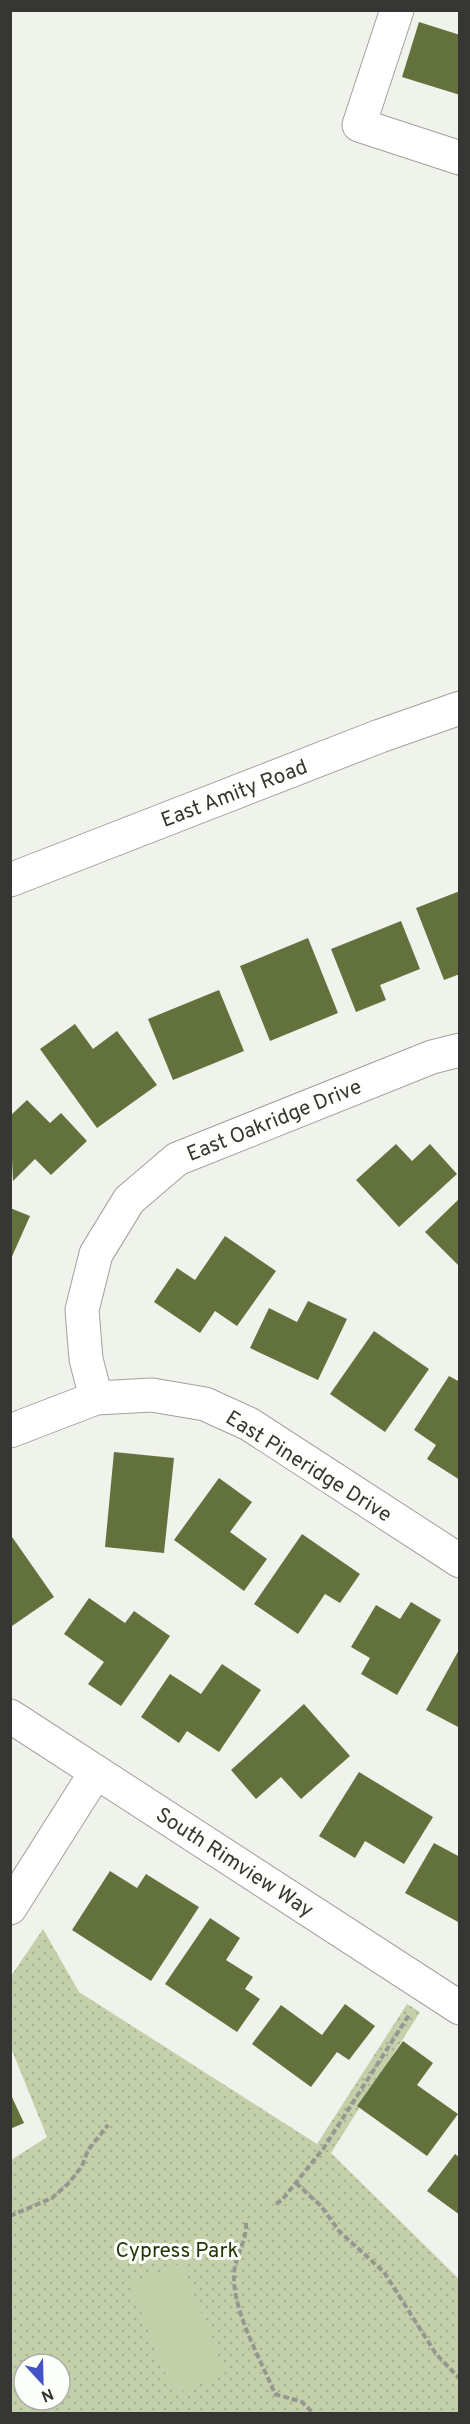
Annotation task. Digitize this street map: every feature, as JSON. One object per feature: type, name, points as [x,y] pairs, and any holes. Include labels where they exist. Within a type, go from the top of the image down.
[{"type":"street","points":[[397,10],[359,125],[459,158]]},
{"type":"street","name":"East Amity Road","points":[[10,880],[380,736],[459,708]]},
{"type":"street","name":"East Oakridge Drive","points":[[96,1398],[86,1359],[82,1310],[96,1254],[129,1200],[177,1159],[282,1115],[432,1057],[459,1050]]},
{"type":"street","name":"East Pineridge Drive","points":[[10,1431],[96,1398],[152,1395],[205,1404],[249,1424],[459,1561]]},
{"type":"street","name":"South Rimview Way","points":[[10,1716],[459,2008]]},
{"type":"street","points":[[10,1908],[96,1773]]},
{"type":"path","points":[[276,2204],[323,2149],[427,1987]]},
{"type":"path","points":[[10,2216],[52,2198],[69,2183],[82,2166],[88,2150],[108,2125]]},
{"type":"path","points":[[296,2183],[321,2206],[339,2231],[384,2272],[436,2354],[459,2379]]},
{"type":"path","points":[[246,2223],[246,2235],[237,2256],[234,2272],[236,2301],[275,2394],[302,2402],[314,2414]]},
{"type":"green space","name":"Cypress Park","points":[[43,1929],[79,1992],[317,2144],[407,2004],[420,2012],[331,2153],[459,2279],[459,2413],[11,2414],[11,2160],[47,2137],[11,2048],[11,1976]]},
{"type":"green space","points":[[182,2263],[225,2374],[174,2395],[130,2284]]},
{"type":"building","points":[[419,22],[460,35],[460,95],[402,77]]},
{"type":"building","points":[[460,891],[460,974],[444,980],[416,908]]},
{"type":"building","points":[[401,921],[420,969],[380,985],[386,1000],[356,1012],[331,949]]},
{"type":"building","points":[[308,938],[338,1013],[270,1041],[240,966]]},
{"type":"building","points":[[219,990],[244,1051],[173,1080],[148,1019]]},
{"type":"building","points":[[75,1024],[93,1049],[117,1031],[157,1085],[97,1128],[40,1049]]},
{"type":"building","points":[[27,1100],[50,1123],[61,1113],[87,1141],[51,1175],[35,1159],[13,1181],[10,1116]]},
{"type":"building","points":[[396,1144],[412,1161],[430,1144],[457,1174],[399,1227],[356,1180]]},
{"type":"building","points":[[460,1198],[460,1267],[425,1232]]},
{"type":"building","points":[[10,1208],[30,1216],[10,1261]]},
{"type":"building","points":[[225,1236],[276,1271],[237,1326],[215,1311],[200,1333],[154,1302],[177,1268],[195,1280]]},
{"type":"building","points":[[308,1301],[347,1319],[318,1380],[250,1348],[269,1308],[297,1322]]},
{"type":"building","points":[[374,1331],[429,1369],[385,1432],[330,1394]]},
{"type":"building","points":[[449,1376],[460,1382],[460,1480],[427,1459],[436,1445],[414,1430]]},
{"type":"building","points":[[114,1452],[174,1458],[164,1553],[105,1547]]},
{"type":"building","points":[[219,1478],[252,1502],[230,1532],[267,1559],[244,1591],[174,1540]]},
{"type":"building","points":[[10,1534],[54,1597],[12,1626],[10,1623]]},
{"type":"building","points":[[302,1534],[360,1574],[340,1603],[325,1594],[298,1634],[254,1604]]},
{"type":"building","points":[[89,1598],[125,1623],[134,1611],[170,1636],[121,1706],[88,1684],[104,1662],[64,1634]]},
{"type":"building","points":[[411,1602],[441,1620],[397,1695],[361,1674],[370,1658],[351,1647],[376,1605],[400,1619]]},
{"type":"building","points":[[460,1648],[460,1728],[426,1710]]},
{"type":"building","points":[[222,1664],[261,1690],[219,1752],[187,1731],[179,1743],[141,1717],[170,1674],[201,1694]]},
{"type":"building","points":[[304,1704],[350,1756],[301,1799],[281,1777],[256,1799],[231,1770]]},
{"type":"building","points":[[359,1772],[433,1817],[404,1864],[365,1841],[355,1858],[319,1836]]},
{"type":"building","points":[[434,1843],[460,1857],[460,1923],[405,1893]]},
{"type":"building","points":[[110,1871],[137,1888],[146,1874],[199,1907],[151,1981],[72,1930]]},
{"type":"building","points":[[210,1918],[240,1938],[226,1960],[253,1977],[245,1989],[260,1999],[237,2032],[165,1984]]},
{"type":"building","points":[[345,2004],[375,2026],[349,2060],[337,2052],[311,2087],[252,2044],[281,2005],[322,2035]]},
{"type":"building","points":[[403,2041],[433,2063],[417,2085],[458,2114],[427,2156],[357,2106]]},
{"type":"building","points":[[10,2093],[24,2123],[10,2129]]},
{"type":"building","points":[[455,2154],[460,2158],[460,2215],[427,2191]]}]
